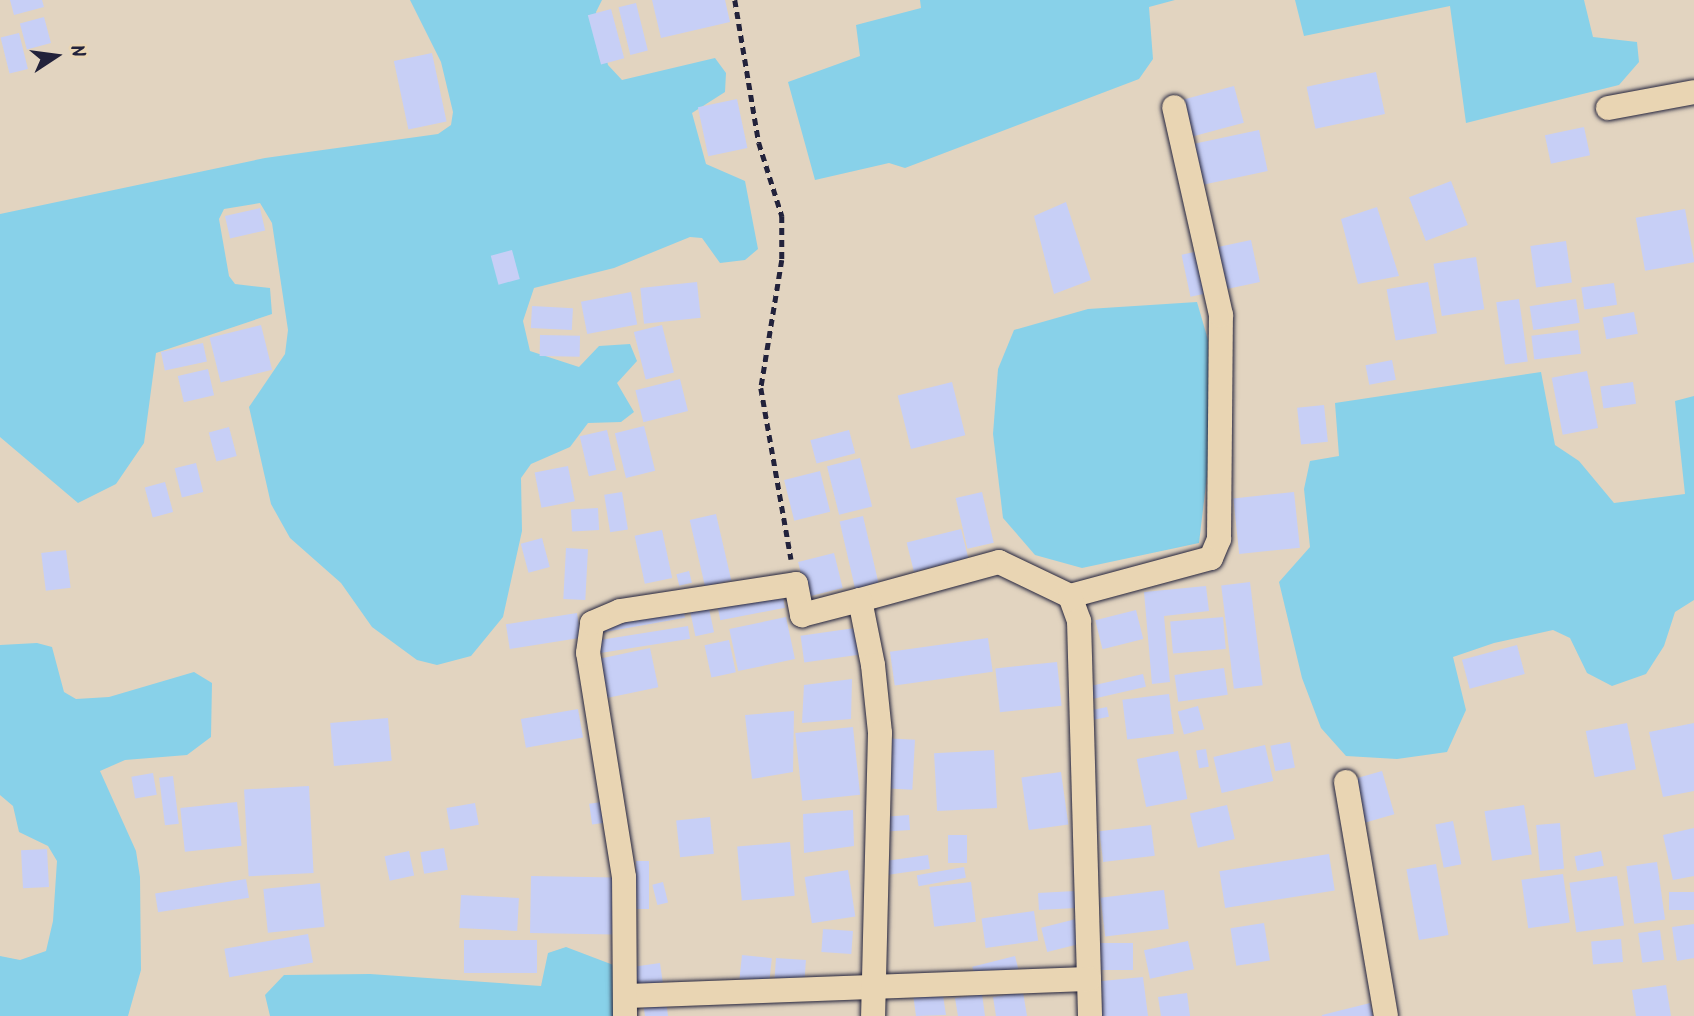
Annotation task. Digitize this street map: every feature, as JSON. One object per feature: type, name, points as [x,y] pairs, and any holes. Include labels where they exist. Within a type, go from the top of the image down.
[{"type":"street","points":[[1608,108],[1694,92]]},
{"type":"street","points":[[1089,979],[875,989],[626,1006],[624,877],[588,653],[592,623],[620,611],[796,584],[802,615],[999,562],[1070,596],[1211,558],[1219,539],[1221,315],[1174,107]]},
{"type":"street","points":[[1070,596],[1079,621],[1090,1016]]},
{"type":"street","points":[[860,600],[880,733],[873,1016]]},
{"type":"street","points":[[1346,782],[1387,1016]]},
{"type":"path","points":[[734,0],[759,143],[782,216],[782,260],[761,388],[796,584]]},
{"type":"water","points":[[410,0],[602,0],[596,12],[608,65],[622,80],[715,58],[726,73],[725,92],[692,113],[706,164],[745,181],[758,249],[745,260],[720,263],[702,238],[690,237],[614,268],[534,288],[523,321],[530,351],[579,367],[599,346],[630,344],[637,361],[617,383],[634,412],[621,422],[588,423],[570,447],[531,464],[521,478],[522,531],[503,617],[471,656],[437,665],[417,660],[372,627],[341,583],[290,538],[271,504],[249,407],[285,354],[288,330],[272,223],[260,203],[224,209],[219,219],[229,276],[235,284],[270,288],[272,314],[156,353],[144,443],[116,484],[78,503],[0,437],[0,214],[265,158],[438,134],[451,125],[453,112],[441,62]]},
{"type":"water","points":[[920,0],[1175,0],[1149,7],[1153,59],[1139,79],[905,168],[889,163],[815,180],[788,82],[860,56],[856,25],[921,8]]},
{"type":"water","points":[[1295,0],[1584,0],[1593,37],[1637,42],[1639,62],[1619,85],[1466,123],[1450,6],[1304,36]]},
{"type":"water","points":[[1197,302],[1208,340],[1209,459],[1199,543],[1082,568],[1035,555],[1003,518],[993,434],[998,369],[1014,330],[1088,309]]},
{"type":"water","points":[[1541,372],[1555,445],[1579,461],[1614,503],[1685,494],[1675,401],[1694,396],[1694,600],[1675,612],[1664,646],[1646,674],[1612,686],[1587,673],[1570,638],[1553,630],[1494,643],[1453,657],[1466,710],[1447,752],[1397,759],[1346,756],[1321,728],[1302,678],[1279,582],[1310,547],[1304,489],[1310,461],[1339,456],[1335,403]]},
{"type":"water","points":[[37,643],[52,647],[64,692],[76,699],[109,697],[194,672],[212,683],[211,737],[187,755],[125,760],[100,771],[136,851],[140,877],[141,970],[128,1016],[0,1016],[0,956],[20,960],[46,951],[53,921],[57,861],[48,846],[19,832],[13,806],[0,795],[0,645]]},
{"type":"water","points":[[566,947],[616,966],[613,1016],[270,1016],[265,995],[284,975],[370,974],[541,986],[548,953]]},
{"type":"building","points":[[10,0],[42,0],[44,7],[14,15]]},
{"type":"building","points":[[652,0],[725,0],[730,22],[661,38]]},
{"type":"building","points":[[636,3],[648,51],[630,55],[619,7]]},
{"type":"building","points":[[611,9],[624,58],[601,64],[588,15]]},
{"type":"building","points":[[44,17],[51,43],[27,50],[20,23]]},
{"type":"building","points":[[19,33],[28,69],[10,73],[1,38]]},
{"type":"building","points":[[432,53],[447,121],[408,130],[394,61]]},
{"type":"building","points":[[1376,72],[1385,114],[1315,129],[1307,87]]},
{"type":"building","points":[[1234,86],[1244,123],[1189,137],[1179,101]]},
{"type":"building","points":[[737,99],[747,148],[708,156],[698,107]]},
{"type":"building","points":[[1584,127],[1590,155],[1551,164],[1545,135]]},
{"type":"building","points":[[1259,130],[1268,171],[1198,186],[1190,145]]},
{"type":"building","points":[[1451,181],[1468,225],[1426,241],[1409,197]]},
{"type":"building","points":[[1066,202],[1091,280],[1054,294],[1034,216]]},
{"type":"building","points":[[1377,207],[1399,276],[1358,284],[1341,219]]},
{"type":"building","points":[[260,208],[265,230],[230,239],[225,216]]},
{"type":"building","points":[[1685,209],[1694,262],[1645,271],[1636,218]]},
{"type":"building","points":[[1251,240],[1260,282],[1190,297],[1182,255]]},
{"type":"building","points":[[1566,241],[1572,283],[1536,288],[1530,246]]},
{"type":"building","points":[[512,250],[520,279],[499,285],[491,256]]},
{"type":"building","points":[[1476,257],[1484,309],[1442,316],[1434,264]]},
{"type":"building","points":[[697,282],[701,318],[644,324],[640,288]]},
{"type":"building","points":[[1428,282],[1437,333],[1396,341],[1387,289]]},
{"type":"building","points":[[1614,283],[1617,305],[1584,309],[1581,288]]},
{"type":"building","points":[[631,292],[637,324],[587,334],[581,302]]},
{"type":"building","points":[[1519,299],[1528,361],[1505,365],[1496,302]]},
{"type":"building","points":[[1576,299],[1580,323],[1533,330],[1530,306]]},
{"type":"building","points":[[532,306],[573,308],[572,330],[531,328]]},
{"type":"building","points":[[1634,312],[1638,334],[1606,339],[1602,318]]},
{"type":"building","points":[[261,325],[272,370],[221,382],[210,338]]},
{"type":"building","points":[[662,325],[674,373],[646,380],[634,332]]},
{"type":"building","points":[[1578,330],[1581,354],[1534,360],[1531,336]]},
{"type":"building","points":[[540,335],[580,336],[580,357],[540,356]]},
{"type":"building","points":[[203,343],[207,362],[165,371],[161,352]]},
{"type":"building","points":[[1392,360],[1396,380],[1369,385],[1365,365]]},
{"type":"building","points":[[208,369],[214,395],[184,402],[178,376]]},
{"type":"building","points":[[1587,371],[1598,428],[1563,435],[1552,378]]},
{"type":"building","points":[[680,379],[688,411],[643,422],[635,390]]},
{"type":"building","points":[[952,382],[965,435],[911,449],[898,396]]},
{"type":"building","points":[[1633,382],[1636,404],[1603,408],[1600,387]]},
{"type":"building","points":[[1324,405],[1328,442],[1301,445],[1297,408]]},
{"type":"building","points":[[644,426],[655,471],[626,478],[615,433]]},
{"type":"building","points":[[229,427],[237,456],[216,461],[209,432]]},
{"type":"building","points":[[607,430],[616,470],[589,476],[580,436]]},
{"type":"building","points":[[849,430],[855,453],[817,464],[810,440]]},
{"type":"building","points":[[860,458],[872,507],[839,515],[827,466]]},
{"type":"building","points":[[196,463],[203,492],[182,497],[175,468]]},
{"type":"building","points":[[568,466],[575,501],[541,508],[535,472]]},
{"type":"building","points":[[820,471],[830,512],[794,521],[784,480]]},
{"type":"building","points":[[165,482],[173,512],[153,517],[145,487]]},
{"type":"building","points":[[622,492],[628,530],[610,532],[604,495]]},
{"type":"building","points":[[982,492],[994,543],[967,549],[956,498]]},
{"type":"building","points":[[1294,492],[1300,548],[1239,554],[1233,498]]},
{"type":"building","points":[[598,508],[599,530],[572,531],[571,509]]},
{"type":"building","points":[[716,514],[731,580],[705,586],[690,520]]},
{"type":"building","points":[[863,516],[880,590],[857,595],[840,521]]},
{"type":"building","points":[[961,529],[968,558],[914,572],[907,543]]},
{"type":"building","points":[[662,530],[672,578],[645,584],[635,536]]},
{"type":"building","points":[[542,538],[550,567],[529,573],[521,544]]},
{"type":"building","points":[[566,548],[588,549],[585,600],[563,599]]},
{"type":"building","points":[[66,550],[71,588],[46,591],[41,553]]},
{"type":"building","points":[[834,553],[843,588],[807,597],[798,562]]},
{"type":"building","points":[[689,571],[692,583],[679,586],[676,574]]},
{"type":"building","points":[[1250,582],[1263,685],[1234,689],[1221,586]]},
{"type":"building","points":[[1206,586],[1209,611],[1164,616],[1170,682],[1152,684],[1144,592]]},
{"type":"building","points":[[782,592],[785,608],[720,620],[717,605]]},
{"type":"building","points":[[708,604],[714,632],[695,636],[689,608]]},
{"type":"building","points":[[683,607],[685,618],[596,633],[594,623]]},
{"type":"building","points":[[1136,610],[1143,639],[1103,649],[1095,620]]},
{"type":"building","points":[[577,613],[581,638],[510,649],[506,624]]},
{"type":"building","points":[[786,617],[795,659],[738,671],[729,629]]},
{"type":"building","points":[[1223,617],[1226,649],[1173,653],[1170,622]]},
{"type":"building","points":[[688,626],[690,639],[597,654],[595,641]]},
{"type":"building","points":[[855,628],[859,655],[804,662],[801,636]]},
{"type":"building","points":[[988,638],[993,672],[895,685],[890,652]]},
{"type":"building","points":[[729,640],[736,672],[711,677],[705,645]]},
{"type":"building","points":[[1517,645],[1525,674],[1470,689],[1462,660]]},
{"type":"building","points":[[650,648],[658,687],[605,699],[596,659]]},
{"type":"building","points":[[1057,662],[1062,706],[1000,712],[995,668]]},
{"type":"building","points":[[1224,668],[1228,695],[1178,702],[1174,675]]},
{"type":"building","points":[[1143,674],[1146,687],[1091,699],[1088,687]]},
{"type":"building","points":[[852,679],[851,719],[802,723],[804,685]]},
{"type":"building","points":[[1169,694],[1174,734],[1127,739],[1122,700]]},
{"type":"building","points":[[1198,706],[1204,729],[1184,735],[1178,711]]},
{"type":"building","points":[[1107,707],[1109,717],[1086,721],[1084,711]]},
{"type":"building","points":[[578,709],[583,738],[526,748],[521,719]]},
{"type":"building","points":[[794,711],[793,772],[752,779],[745,715]]},
{"type":"building","points":[[388,718],[392,761],[334,766],[330,723]]},
{"type":"building","points":[[1627,723],[1636,769],[1595,777],[1586,731]]},
{"type":"building","points":[[1694,723],[1694,791],[1663,797],[1649,732]]},
{"type":"building","points":[[853,727],[860,795],[802,801],[795,733]]},
{"type":"building","points":[[882,738],[915,740],[912,790],[879,788]]},
{"type":"building","points":[[1290,742],[1295,768],[1275,771],[1270,746]]},
{"type":"building","points":[[1265,745],[1273,781],[1222,793],[1213,757]]},
{"type":"building","points":[[1206,749],[1209,767],[1199,768],[1196,751]]},
{"type":"building","points":[[994,750],[997,808],[937,811],[934,753]]},
{"type":"building","points":[[1178,751],[1187,799],[1146,807],[1137,759]]},
{"type":"building","points":[[1382,771],[1394,814],[1365,823],[1352,780]]},
{"type":"building","points":[[1061,772],[1068,824],[1029,830],[1021,778]]},
{"type":"building","points":[[153,773],[157,795],[135,798],[131,777]]},
{"type":"building","points":[[173,776],[179,824],[165,825],[159,778]]},
{"type":"building","points":[[309,786],[314,873],[249,876],[244,789]]},
{"type":"building","points":[[609,801],[612,822],[592,825],[589,804]]},
{"type":"building","points":[[237,802],[242,846],[185,852],[180,808]]},
{"type":"building","points":[[475,803],[479,825],[450,830],[446,808]]},
{"type":"building","points":[[1227,805],[1235,839],[1198,848],[1190,814]]},
{"type":"building","points":[[1524,805],[1532,854],[1492,861],[1484,811]]},
{"type":"building","points":[[853,810],[854,846],[804,853],[803,814]]},
{"type":"building","points":[[909,815],[910,830],[883,832],[882,817]]},
{"type":"building","points":[[710,817],[714,854],[680,857],[676,821]]},
{"type":"building","points":[[1453,821],[1461,864],[1444,868],[1435,824]]},
{"type":"building","points":[[1560,823],[1564,869],[1540,871],[1536,825]]},
{"type":"building","points":[[1151,825],[1155,856],[1103,862],[1099,831]]},
{"type":"building","points":[[1694,828],[1694,876],[1673,880],[1663,835]]},
{"type":"building","points":[[948,835],[967,835],[967,863],[948,863]]},
{"type":"building","points":[[790,842],[795,896],[742,900],[737,847]]},
{"type":"building","points":[[444,848],[448,870],[424,874],[420,852]]},
{"type":"building","points":[[47,849],[49,887],[23,888],[21,850]]},
{"type":"building","points":[[409,851],[414,875],[390,881],[385,856]]},
{"type":"building","points":[[1601,851],[1604,866],[1577,871],[1574,856]]},
{"type":"building","points":[[1329,854],[1335,891],[1225,908],[1219,871]]},
{"type":"building","points":[[928,855],[930,869],[885,875],[883,861]]},
{"type":"building","points":[[636,861],[649,861],[649,909],[636,909]]},
{"type":"building","points":[[1657,862],[1665,919],[1634,924],[1626,866]]},
{"type":"building","points":[[1436,864],[1449,935],[1419,940],[1406,869]]},
{"type":"building","points":[[964,867],[966,878],[919,886],[917,875]]},
{"type":"building","points":[[848,870],[855,916],[812,923],[805,877]]},
{"type":"building","points":[[1563,874],[1570,923],[1528,928],[1521,880]]},
{"type":"building","points":[[531,876],[615,877],[614,934],[530,933]]},
{"type":"building","points":[[1617,876],[1624,926],[1576,932],[1569,883]]},
{"type":"building","points":[[246,879],[249,898],[158,912],[155,893]]},
{"type":"building","points":[[663,882],[668,902],[657,905],[652,885]]},
{"type":"building","points":[[971,882],[976,922],[934,927],[929,887]]},
{"type":"building","points":[[320,883],[325,927],[268,933],[263,889]]},
{"type":"building","points":[[1164,890],[1169,929],[1105,937],[1100,898]]},
{"type":"building","points":[[1075,891],[1076,908],[1039,910],[1038,893]]},
{"type":"building","points":[[1669,892],[1694,892],[1694,910],[1669,910]]},
{"type":"building","points":[[461,895],[519,898],[517,931],[459,928]]},
{"type":"building","points":[[1034,911],[1038,941],[986,948],[982,918]]},
{"type":"building","points":[[1080,918],[1086,942],[1047,952],[1041,928]]},
{"type":"building","points":[[1264,923],[1270,961],[1236,966],[1230,928]]},
{"type":"building","points":[[1694,924],[1694,958],[1677,961],[1672,927]]},
{"type":"building","points":[[823,929],[853,931],[851,954],[821,952]]},
{"type":"building","points":[[1660,930],[1664,960],[1642,963],[1638,933]]},
{"type":"building","points":[[308,934],[313,963],[229,977],[224,949]]},
{"type":"building","points":[[1621,939],[1623,962],[1593,965],[1591,942]]},
{"type":"building","points":[[464,940],[537,940],[537,973],[464,973]]},
{"type":"building","points":[[1188,941],[1194,969],[1150,979],[1144,950]]},
{"type":"building","points":[[1100,943],[1133,943],[1133,970],[1100,970]]},
{"type":"building","points":[[742,955],[772,958],[769,982],[739,979]]},
{"type":"building","points":[[1015,956],[1019,972],[976,982],[972,967]]},
{"type":"building","points":[[776,958],[806,960],[804,984],[774,982]]},
{"type":"building","points":[[660,963],[663,984],[633,988],[630,967]]},
{"type":"building","points":[[1143,977],[1148,1016],[1096,1016],[1092,982]]},
{"type":"building","points":[[1666,985],[1671,1016],[1636,1016],[1632,990]]},
{"type":"building","points":[[942,989],[946,1015],[916,1016],[913,994]]},
{"type":"building","points":[[1023,992],[1027,1016],[996,1016],[993,997]]},
{"type":"building","points":[[1187,993],[1190,1016],[1161,1016],[1158,997]]},
{"type":"building","points":[[982,994],[985,1016],[958,1016],[955,998]]},
{"type":"building","points":[[666,1000],[668,1016],[645,1016],[643,1003]]},
{"type":"building","points":[[1370,1003],[1373,1016],[1322,1016],[1322,1015]]}]
